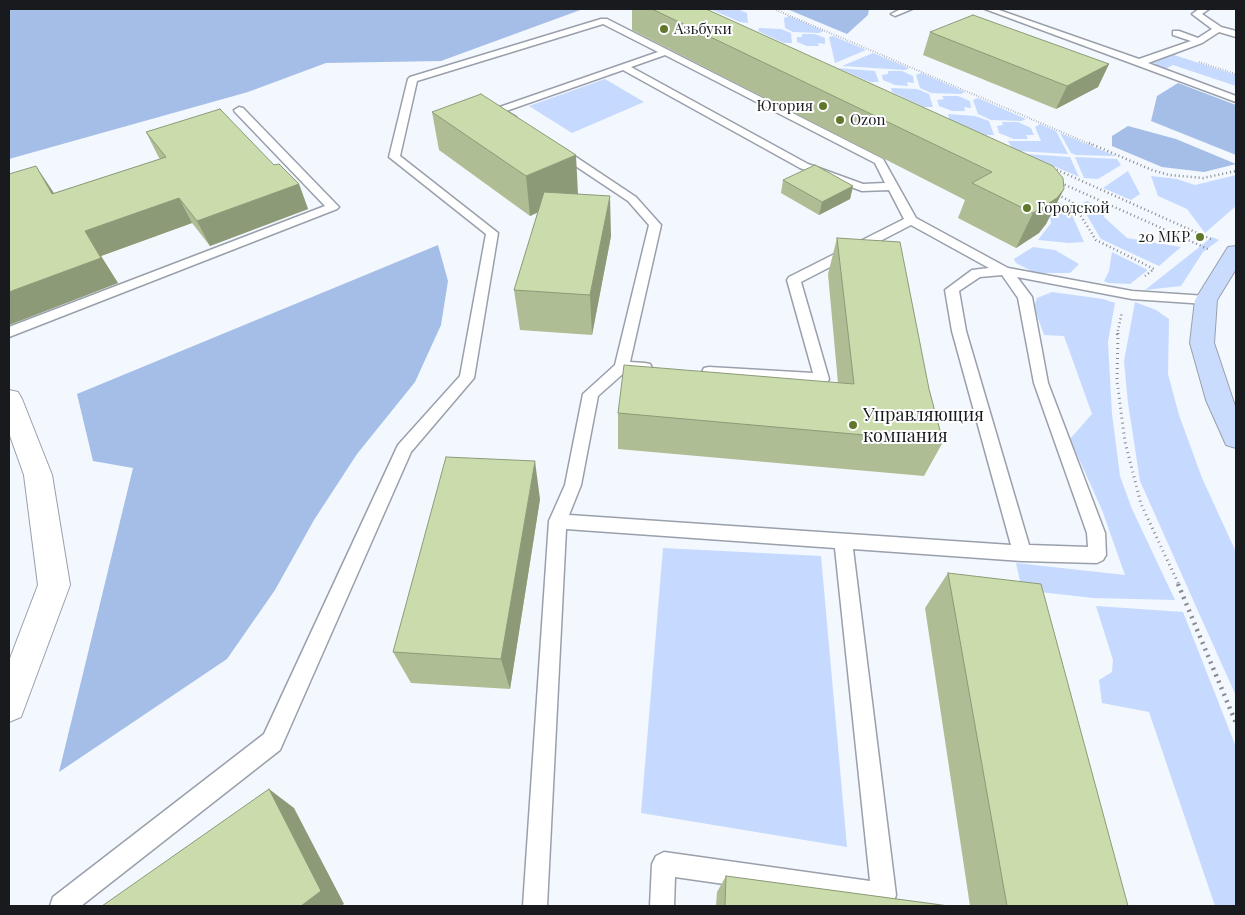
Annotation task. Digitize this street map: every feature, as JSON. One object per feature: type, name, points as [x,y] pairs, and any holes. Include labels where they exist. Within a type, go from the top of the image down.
[{"type":"main road","points":[[1229,251],[1206,300],[1202,342],[1219,400],[1236,438]]},
{"type":"street","points":[[9,399],[38,475],[54,585],[9,705]]},
{"type":"lane","points":[[895,14],[908,9]]},
{"type":"lane","points":[[989,9],[1236,100]]},
{"type":"lane","points":[[1205,9],[1196,14],[1218,29],[1236,34]]},
{"type":"lane","points":[[62,906],[272,742],[404,449],[467,378],[492,233],[394,157],[413,79],[604,21],[663,53],[879,161],[911,220],[1005,271],[1025,297],[1041,383],[1096,533],[1097,555],[1022,553],[558,521]]},
{"type":"lane","points":[[1138,63],[1199,41],[1218,29]]},
{"type":"lane","points":[[1176,33],[1199,41]]},
{"type":"lane","points":[[522,126],[498,111],[663,53]]},
{"type":"lane","points":[[624,67],[804,166],[862,188],[892,186]]},
{"type":"lane","points":[[9,332],[333,207],[239,110]]},
{"type":"lane","points":[[536,906],[558,521],[573,485],[591,394],[622,367],[655,224],[632,199],[546,142]]},
{"type":"lane","points":[[698,372],[822,379],[794,280],[911,220]]},
{"type":"lane","points":[[1022,553],[958,331],[952,290],[977,273],[1005,271],[1132,295],[1206,300]]},
{"type":"lane","points":[[622,367],[660,369]]},
{"type":"lane","points":[[662,906],[664,864],[884,895],[843,541]]},
{"type":"path","points":[[774,9],[1152,170],[1203,178],[1236,171]]},
{"type":"path","points":[[1050,167],[1229,251]]},
{"type":"path","points":[[1058,182],[1229,251]]},
{"type":"path","points":[[1054,194],[1072,202],[1096,240],[1154,269],[1144,276],[1123,306],[1116,341],[1117,381],[1124,442],[1140,504],[1191,612],[1236,724]]},
{"type":"shaded area","points":[[9,9],[583,9],[441,61],[326,63],[248,92],[9,159]]},
{"type":"shaded area","points":[[710,9],[737,9],[747,13],[748,23],[740,22]]},
{"type":"shaded area","points":[[787,9],[869,9],[868,15],[847,34]]},
{"type":"shaded area","points":[[789,16],[824,31],[819,33],[793,32],[785,28],[784,18]]},
{"type":"shaded area","points":[[759,28],[781,29],[791,33],[792,43],[784,43],[758,31]]},
{"type":"shaded area","points":[[802,34],[815,34],[825,38],[825,44],[818,43],[819,46],[807,46],[797,42],[797,37],[802,37]]},
{"type":"shaded area","points":[[833,36],[866,50],[835,63],[829,37]]},
{"type":"shaded area","points":[[873,53],[909,68],[905,70],[842,66]]},
{"type":"shaded area","points":[[1171,54],[1236,75],[1236,86],[1173,65],[1165,69],[1158,67],[1153,61]]},
{"type":"shaded area","points":[[838,68],[875,71],[879,82],[870,82]]},
{"type":"shaded area","points":[[888,71],[902,71],[913,76],[914,83],[907,82],[908,86],[895,85],[883,80],[882,75],[888,74]]},
{"type":"shaded area","points":[[921,73],[965,92],[961,94],[931,93],[920,88],[916,75]]},
{"type":"shaded area","points":[[605,79],[644,102],[572,133],[529,106]]},
{"type":"shaded area","points":[[1178,83],[1236,105],[1236,155],[1151,121],[1157,96]]},
{"type":"shaded area","points":[[891,88],[917,89],[929,94],[933,107],[924,107],[892,92]]},
{"type":"shaded area","points":[[942,96],[958,96],[970,101],[971,108],[964,107],[965,111],[952,111],[939,106],[937,100],[944,99]]},
{"type":"shaded area","points":[[978,98],[1026,119],[1022,121],[991,120],[978,114],[973,100]]},
{"type":"shaded area","points":[[948,114],[975,116],[989,121],[994,135],[985,135],[949,119]]},
{"type":"shaded area","points":[[1002,122],[1018,122],[1031,128],[1034,135],[1026,135],[1028,139],[1014,139],[999,133],[997,126],[1003,125]]},
{"type":"shaded area","points":[[1040,124],[1056,131],[1068,154],[1018,151],[1012,148],[1008,141],[1041,141],[1035,127]]},
{"type":"shaded area","points":[[1128,126],[1176,139],[1236,164],[1204,172],[1162,167],[1112,146],[1112,136]]},
{"type":"shaded area","points":[[1060,133],[1116,156],[1076,155],[1071,153]]},
{"type":"shaded area","points":[[1026,154],[1070,157],[1079,177]]},
{"type":"shaded area","points":[[1075,157],[1117,159],[1121,165],[1098,179],[1084,178]]},
{"type":"shaded area","points":[[1128,171],[1140,194],[1131,200],[1103,188]]},
{"type":"shaded area","points":[[1236,175],[1236,206],[1205,233],[1187,209],[1158,196],[1151,176],[1177,179],[1195,185]]},
{"type":"shaded area","points":[[1056,201],[1065,205],[1072,215],[1084,242],[1069,243],[1038,240],[1051,223],[1049,210]]},
{"type":"shaded area","points":[[1087,201],[1106,210],[1104,217],[1127,238],[1181,247],[1159,266],[1101,239],[1080,204]]},
{"type":"shaded area","points":[[1212,237],[1219,240],[1203,252],[1181,286],[1145,290]]},
{"type":"shaded area","points":[[438,245],[448,281],[441,325],[415,382],[357,454],[314,520],[275,590],[227,659],[59,772],[133,468],[93,461],[77,394]]},
{"type":"shaded area","points":[[1033,247],[1055,250],[1079,264],[1070,273],[1035,273],[1016,263],[1014,259]]},
{"type":"shaded area","points":[[1112,252],[1148,270],[1130,284],[1108,283],[1104,281],[1109,271]]},
{"type":"shaded area","points":[[1052,292],[1103,299],[1115,303],[1108,342],[1112,414],[1120,476],[1132,509],[1175,600],[1093,598],[1022,590],[1016,563],[1125,575],[1102,510],[1070,439],[1092,414],[1064,336],[1044,335],[1034,307],[1037,298]]},
{"type":"shaded area","points":[[1135,302],[1156,310],[1169,319],[1168,374],[1179,415],[1202,478],[1236,552],[1236,696],[1140,481],[1128,403],[1124,361]]},
{"type":"shaded area","points":[[663,548],[821,556],[847,847],[641,813]]},
{"type":"shaded area","points":[[1096,606],[1183,612],[1236,747],[1236,906],[1215,906],[1149,712],[1102,703],[1099,680],[1112,672],[1113,660]]},
{"type":"building","points":[[652,9],[706,9],[1053,166],[1063,178],[1064,189],[1057,198],[1033,213],[972,183],[992,172]]},
{"type":"building","points":[[973,15],[1109,64],[1067,86],[930,32]]},
{"type":"building","points":[[481,94],[576,155],[526,176],[432,112]]},
{"type":"building","points":[[220,109],[274,165],[279,164],[299,184],[197,221],[179,198],[85,231],[101,258],[9,292],[9,174],[36,166],[52,194],[166,157],[146,132]]},
{"type":"building","points":[[815,165],[853,186],[822,202],[783,180]]},
{"type":"building","points":[[544,192],[610,196],[590,295],[514,290]]},
{"type":"building","points":[[837,238],[900,242],[929,389],[943,442],[618,413],[624,365],[854,384]]},
{"type":"building","points":[[446,457],[535,461],[501,659],[393,652]]},
{"type":"building","points":[[948,573],[1041,584],[1128,906],[1007,906]]},
{"type":"building","points":[[269,789],[321,891],[301,906],[102,906]]},
{"type":"building","points":[[726,876],[949,906],[725,906]]},
{"type":"place","name":"Азьбуки","points":[[664,29]]},
{"type":"place","name":"Югория","points":[[823,106]]},
{"type":"place","name":"Ozon","points":[[840,120]]},
{"type":"place","name":"Городской","points":[[1027,208]]},
{"type":"place","name":"20 МКР","points":[[1200,237]]},
{"type":"place","name":"Управляющия компания","points":[[853,425]]}]
